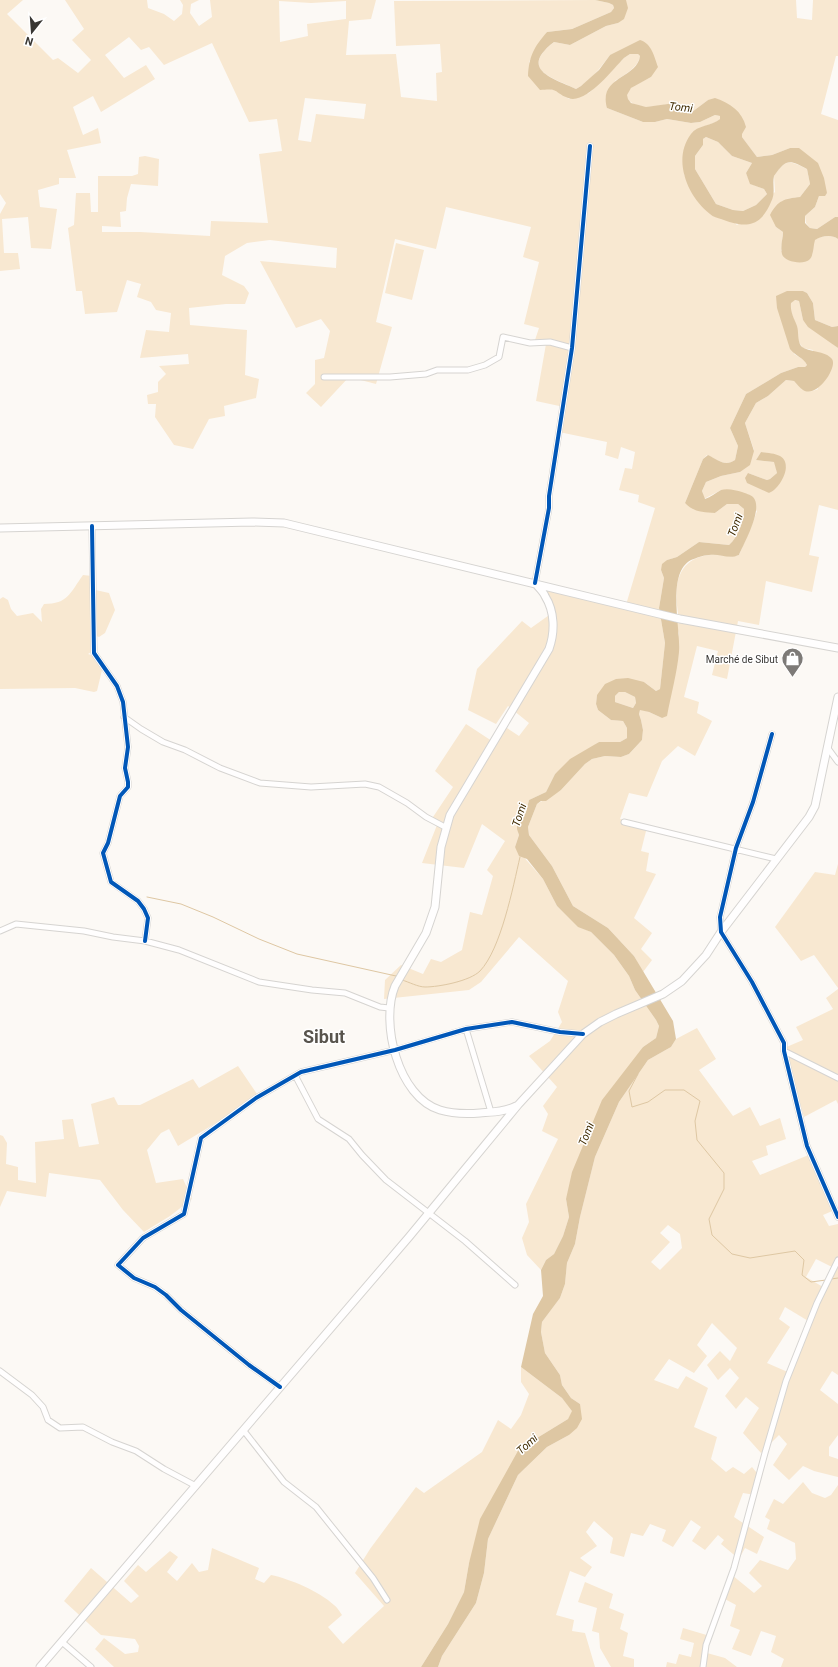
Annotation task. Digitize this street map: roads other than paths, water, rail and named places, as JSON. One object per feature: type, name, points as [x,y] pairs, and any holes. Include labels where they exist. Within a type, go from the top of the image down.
[{"type":"main road","points":[[0,528],[252,522],[284,523],[680,619],[838,648]]},
{"type":"main road","points":[[518,1105],[510,1109],[490,1112],[452,1113],[431,1106],[415,1093],[407,1083],[394,1050],[389,1008],[394,986],[426,933],[436,906],[441,848],[445,827],[450,815],[549,649],[554,636],[554,622],[545,596],[535,583]]},
{"type":"main road","points":[[40,1667],[301,1364],[430,1212],[518,1105],[583,1034],[600,1022],[616,1014],[659,996],[686,978],[706,955],[721,932],[809,817],[815,806],[827,746],[837,709],[838,697]]},
{"type":"street","points":[[535,583],[549,508],[549,496],[572,348],[590,146]]},
{"type":"street","points":[[324,377],[390,377],[426,374],[437,370],[468,370],[485,365],[499,357],[502,337],[530,344],[550,342],[572,348]]},
{"type":"street","points":[[92,526],[94,653],[117,686],[123,702],[128,747],[125,768],[128,787],[120,796],[108,843],[103,853],[111,882],[138,901],[144,909],[148,918],[145,941]]},
{"type":"street","points":[[124,717],[163,742],[185,750],[220,768],[260,783],[311,787],[365,784],[379,787],[407,803],[426,817],[445,827]]},
{"type":"street","points":[[772,734],[753,802],[736,848],[720,917],[721,932],[767,1009],[779,1037],[784,1043],[784,1051],[807,1146],[838,1217]]},
{"type":"street","points":[[827,746],[838,762]]},
{"type":"street","points":[[624,822],[736,848],[776,859]]},
{"type":"street","points":[[0,931],[16,924],[84,931],[113,937],[145,941],[180,950],[259,982],[312,990],[345,993],[380,1007],[389,1008]]},
{"type":"street","points":[[280,1387],[249,1365],[181,1310],[166,1295],[155,1287],[134,1278],[118,1265],[143,1238],[184,1214],[201,1138],[256,1098],[296,1077],[301,1072],[394,1050],[466,1029],[512,1022],[560,1032],[583,1034]]},
{"type":"street","points":[[466,1029],[490,1112]]},
{"type":"street","points":[[784,1051],[838,1078]]},
{"type":"street","points":[[296,1077],[318,1119],[349,1139],[386,1180],[430,1212],[515,1285]]},
{"type":"street","points":[[703,1667],[706,1645],[734,1568],[786,1381],[817,1302],[838,1260]]},
{"type":"street","points":[[0,1371],[32,1395],[43,1407],[48,1420],[60,1428],[83,1427],[112,1442],[136,1450],[164,1469],[196,1486]]},
{"type":"street","points":[[244,1431],[284,1482],[316,1507],[373,1578],[387,1600]]},
{"type":"street","points":[[62,1642],[91,1667]]},
{"type":"waterway","points":[[402,980],[422,987],[431,987],[454,983],[469,978],[480,971],[494,948],[500,933],[510,900],[520,857]]},
{"type":"waterway","points":[[147,897],[181,904],[213,917],[259,939],[297,954],[396,976]]},
{"type":"waterway","points":[[638,1074],[629,1091],[632,1107],[648,1102],[665,1090],[684,1090],[700,1101],[695,1121],[697,1140],[724,1173],[724,1189],[709,1219],[712,1235],[732,1254],[750,1258],[795,1251],[804,1260],[802,1275],[811,1282],[826,1280]]},
{"type":"waterway","points":[[831,1279],[838,1278]]},
{"type":"place","name":"Marché de Sibut","points":[[793,678]]},
{"type":"district","name":"Sibut","points":[[324,1037]]},
{"type":"water label","name":"Tomi","points":[[681,107]]},
{"type":"water label","name":"Tomi","points":[[735,525]]},
{"type":"water label","name":"Tomi","points":[[519,815]]},
{"type":"water label","name":"Tomi","points":[[586,1134]]},
{"type":"water label","name":"Tomi","points":[[527,1444]]}]
